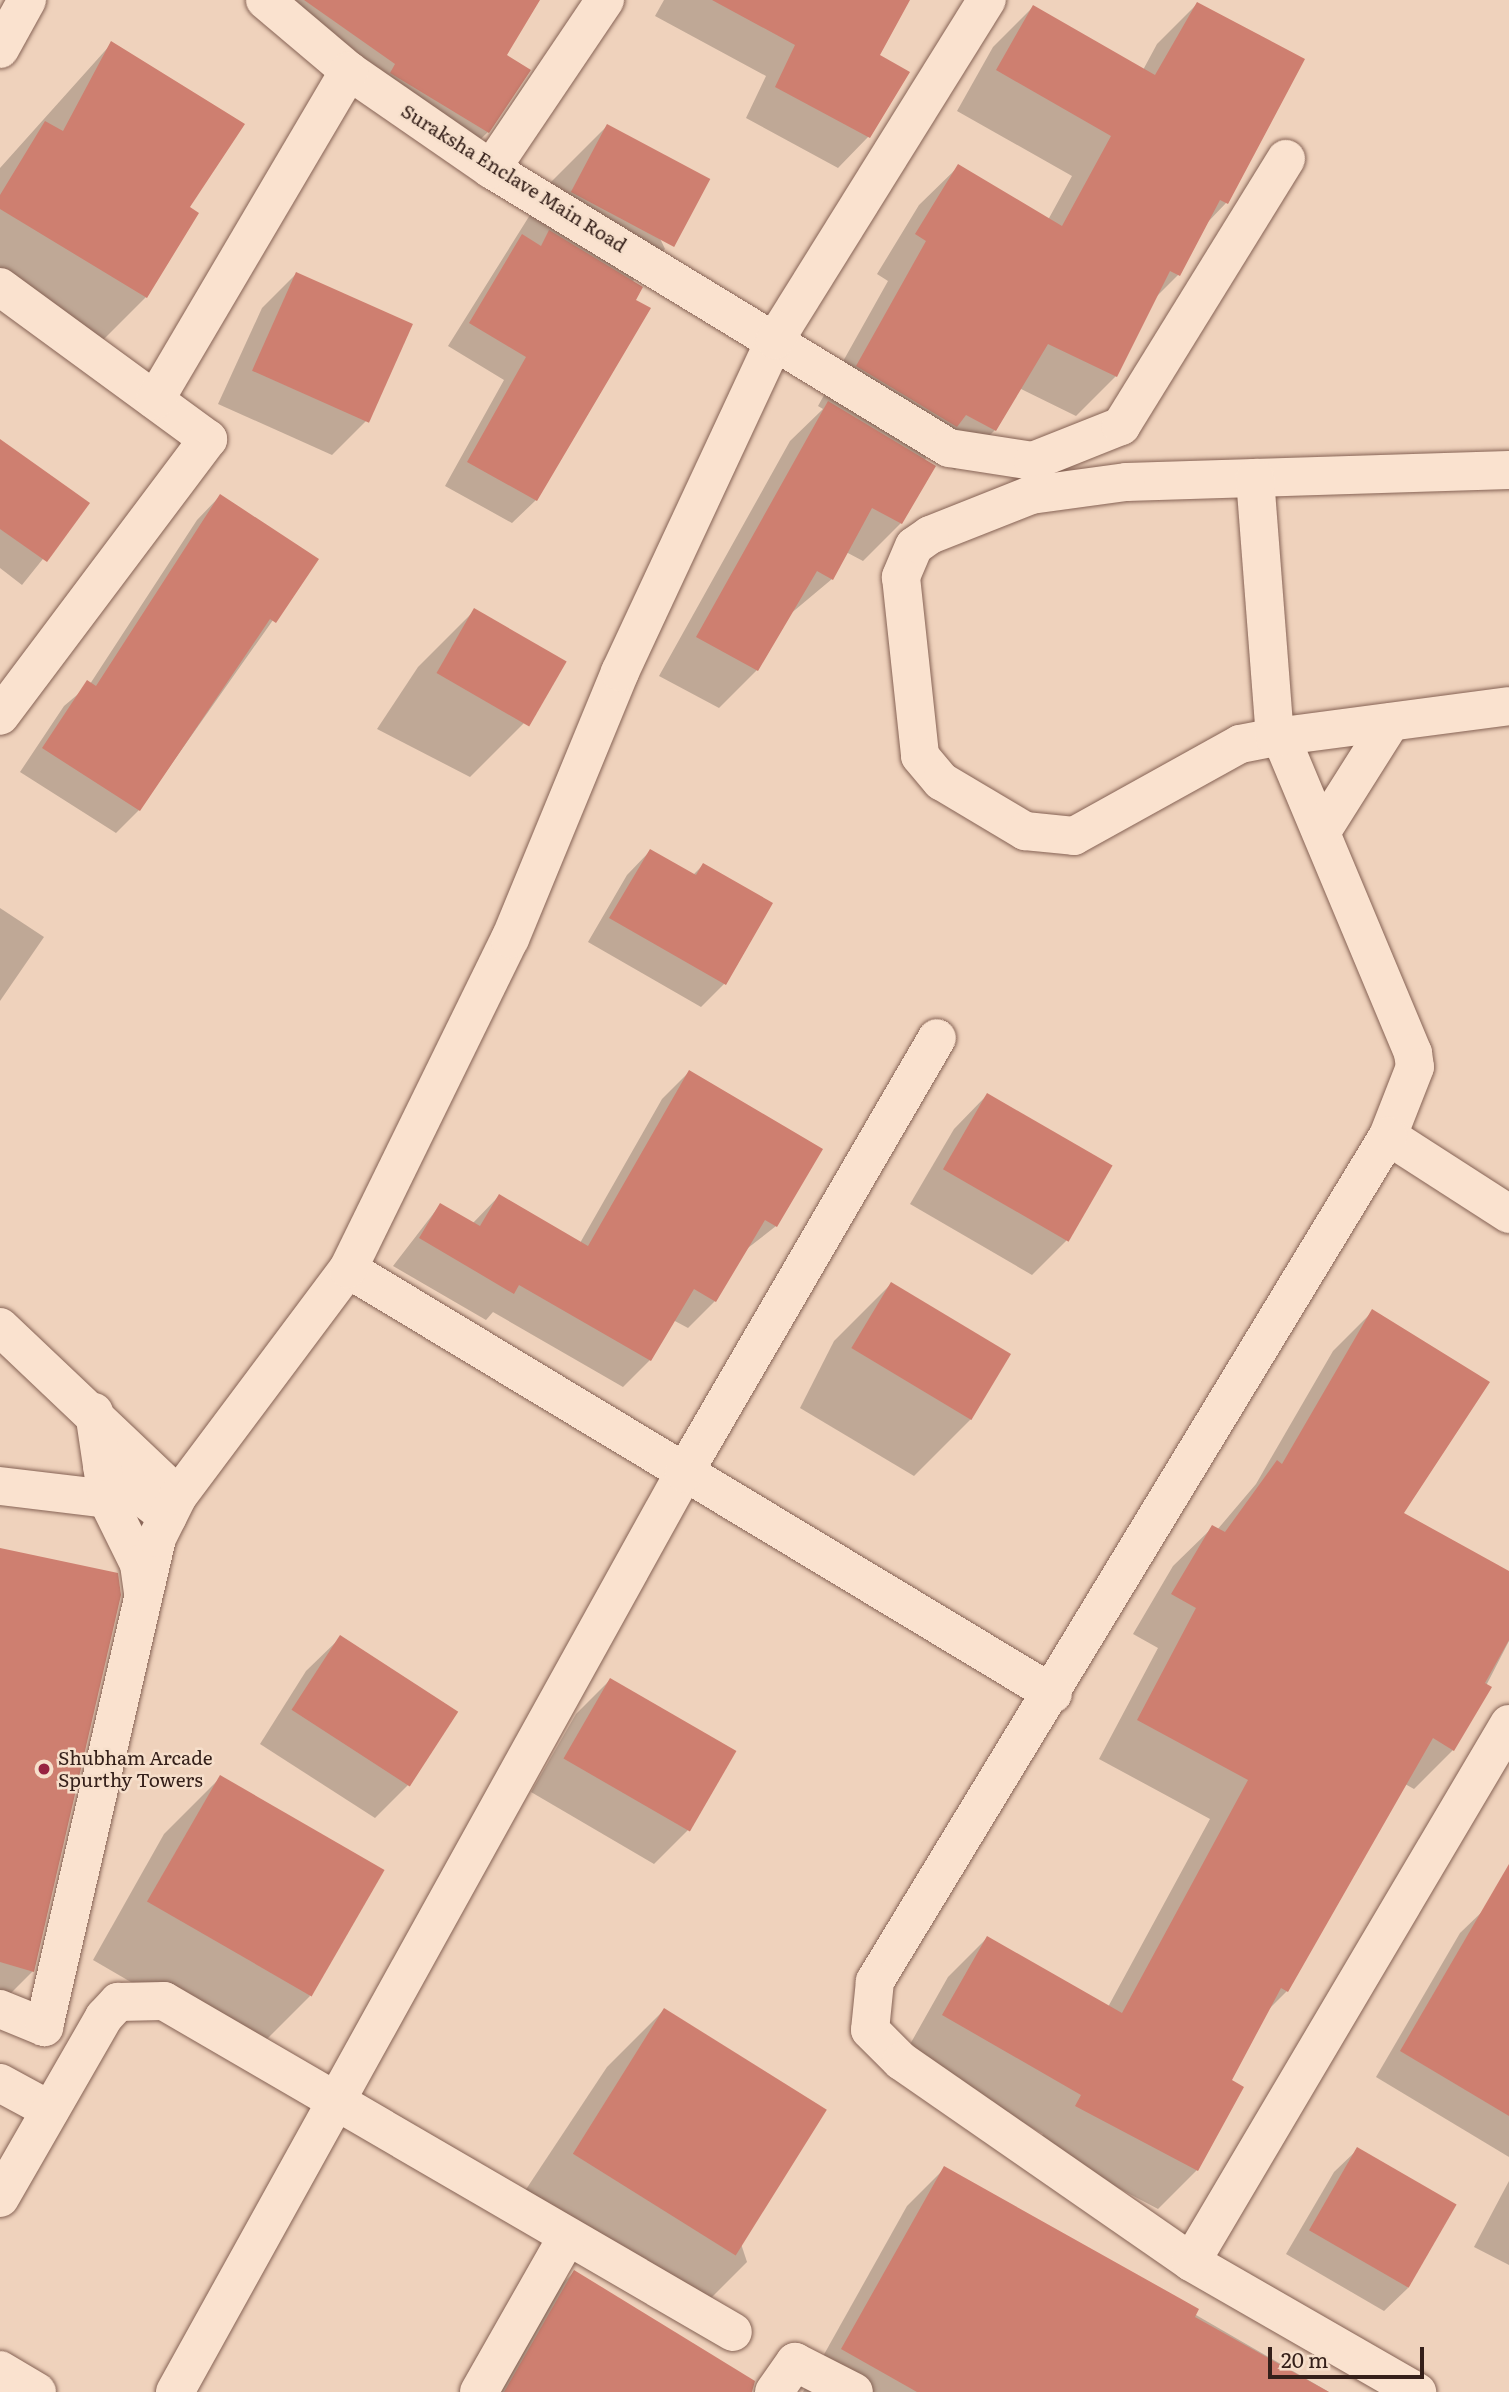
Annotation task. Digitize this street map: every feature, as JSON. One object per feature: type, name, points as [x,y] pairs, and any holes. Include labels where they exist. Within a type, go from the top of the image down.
[{"type":"street","points":[[0,49],[27,0]]},
{"type":"street","name":"Suraksha Enclave Main Road","points":[[265,0],[349,71],[491,169],[949,448],[1033,461],[1121,426]]},
{"type":"street","points":[[491,169],[605,0]]},
{"type":"street","points":[[0,2009],[44,2027],[144,1596],[173,1506],[348,1269],[510,939],[620,671],[775,340],[987,0]]},
{"type":"street","points":[[155,400],[349,71]]},
{"type":"street","points":[[1126,482],[1121,426],[1286,159]]},
{"type":"street","points":[[0,287],[208,439],[0,716]]},
{"type":"street","points":[[1509,470],[1126,482],[1031,495],[915,546],[901,577],[920,756],[941,781],[1025,831],[1052,838],[1100,827],[1217,755],[1275,737],[1509,706]]},
{"type":"street","points":[[1255,478],[1275,737],[1285,747],[1322,831],[1413,1054],[1415,1067],[1388,1136],[1053,1694],[875,1981],[870,2031],[901,2061],[1191,2262],[1416,2392]]},
{"type":"street","points":[[1322,831],[1391,722]]},
{"type":"street","points":[[175,2392],[338,2103],[684,1473],[937,1038]]},
{"type":"street","points":[[1388,1136],[1509,1214]]},
{"type":"street","points":[[348,1269],[1053,1694]]},
{"type":"street","points":[[0,1327],[94,1412],[173,1506]]},
{"type":"street","points":[[94,1412],[105,1482],[139,1564],[144,1596]]},
{"type":"street","points":[[0,1486],[105,1482],[173,1506]]},
{"type":"street","points":[[1191,2262],[1509,1724]]},
{"type":"street","points":[[0,2198],[104,2017],[118,2002],[139,1998],[164,2001],[566,2239],[733,2332]]},
{"type":"street","points":[[0,2083],[50,2110]]},
{"type":"street","points":[[479,2392],[566,2239]]},
{"type":"street","points":[[774,2392],[795,2362],[854,2392]]},
{"type":"street","points":[[0,2370],[37,2392]]},
{"type":"building","points":[[304,0],[540,0],[507,55],[531,70],[489,133],[390,73],[395,64]]},
{"type":"building","points":[[712,0],[910,0],[880,55],[910,72],[870,138],[775,87],[795,45]]},
{"type":"building","points":[[1197,2],[1305,59],[1228,204],[1220,200],[1180,276],[1170,271],[1117,377],[1048,344],[996,431],[966,415],[957,427],[856,366],[926,241],[915,234],[958,164],[1062,226],[1111,136],[996,70],[1033,5],[1155,75]]},
{"type":"building","points":[[111,41],[245,124],[190,207],[199,213],[147,298],[0,209],[0,195],[45,121],[63,131]]},
{"type":"building","points":[[607,124],[710,179],[674,247],[571,192]]},
{"type":"building","points":[[549,230],[643,287],[636,300],[651,308],[537,501],[467,462],[526,357],[469,323],[522,234],[541,246]]},
{"type":"building","points":[[296,272],[413,324],[369,423],[252,371]]},
{"type":"building","points":[[828,401],[936,466],[902,524],[872,508],[833,580],[817,571],[758,671],[696,637]]},
{"type":"building","points":[[0,439],[90,503],[47,562],[0,529]]},
{"type":"building","points":[[220,494],[319,559],[276,623],[270,619],[140,811],[42,748],[87,680],[96,686]]},
{"type":"building","points":[[474,608],[567,662],[529,726],[436,673]]},
{"type":"building","points":[[650,849],[696,875],[703,863],[773,903],[726,985],[609,918]]},
{"type":"building","points":[[689,1070],[823,1149],[777,1227],[765,1220],[716,1302],[694,1289],[651,1361],[519,1285],[514,1294],[419,1238],[440,1203],[480,1226],[499,1194],[588,1246]]},
{"type":"building","points":[[987,1093],[1113,1165],[1069,1242],[943,1169]]},
{"type":"building","points":[[891,1282],[1011,1354],[971,1420],[851,1348]]},
{"type":"building","points":[[1372,1309],[1490,1382],[1404,1513],[1509,1571],[1509,1640],[1485,1683],[1492,1687],[1454,1751],[1433,1738],[1288,1992],[1281,1988],[1232,2080],[1244,2087],[1198,2171],[1075,2106],[1081,2095],[942,2015],[987,1936],[1122,2013],[1248,1780],[1137,1720],[1196,1608],[1171,1594],[1212,1525],[1225,1532],[1277,1460],[1282,1464]]},
{"type":"building","name":"Shubham Arcade Spurthy Towers","points":[[0,1548],[118,1573],[121,1595],[34,1972],[0,1962]]},
{"type":"building","points":[[340,1635],[458,1712],[410,1786],[292,1710]]},
{"type":"building","points":[[610,1678],[736,1751],[690,1832],[564,1759]]},
{"type":"building","points":[[220,1775],[385,1870],[312,1996],[147,1901]]},
{"type":"building","points":[[1509,1864],[1509,2116],[1400,2051]]},
{"type":"building","points":[[664,2008],[827,2110],[736,2256],[573,2154]]},
{"type":"building","points":[[1357,2147],[1457,2204],[1409,2288],[1309,2230]]},
{"type":"building","points":[[944,2166],[1199,2309],[1195,2317],[1329,2392],[917,2392],[841,2349]]},
{"type":"building","points":[[574,2270],[755,2381],[752,2392],[504,2392]]},
{"type":"place","name":"Shubham Arcade Spurthy Towers","points":[[44,1769]]}]
